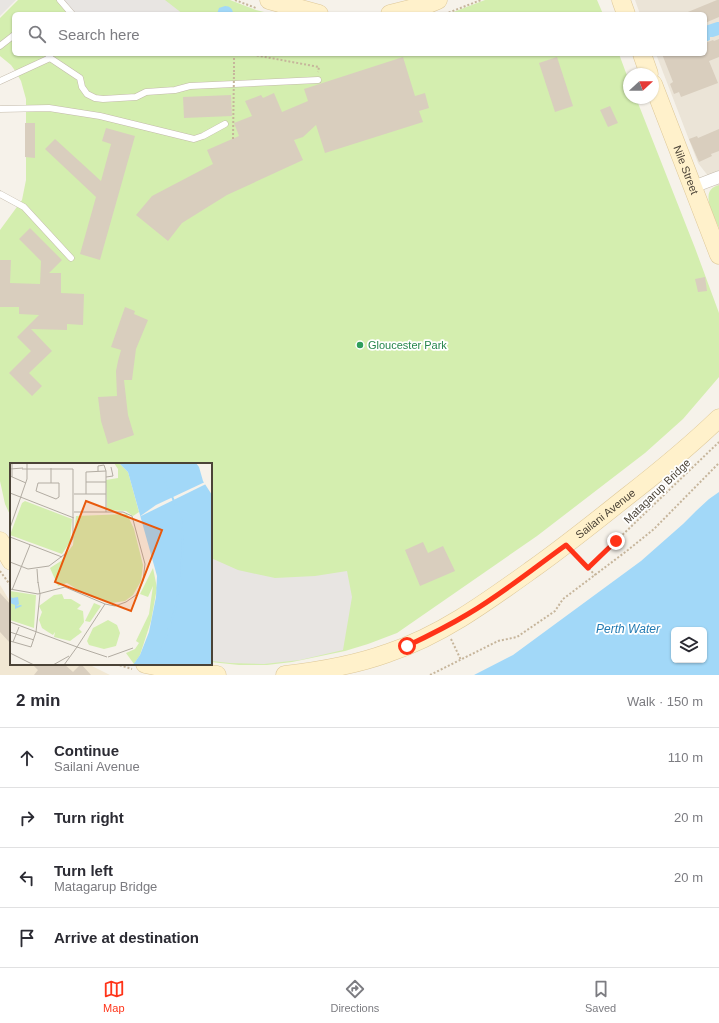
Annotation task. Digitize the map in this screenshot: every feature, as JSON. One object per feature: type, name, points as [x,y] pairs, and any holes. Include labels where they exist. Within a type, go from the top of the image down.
[{"type":"street","points":[[269,0],[311,12]]},
{"type":"street","points":[[397,12],[438,0]]},
{"type":"street","points":[[621,0],[625,12]]},
{"type":"street","points":[[643,56],[647,68]]},
{"type":"street","name":"Nile Street","points":[[659,99],[719,255]]},
{"type":"street","points":[[693,187],[719,177]]},
{"type":"street","name":"Sailani Avenue","points":[[285,675],[330,669],[353,664],[388,653],[419,641],[469,614],[566,545],[699,438],[719,418]]},
{"type":"street","points":[[0,541],[10,559]]},
{"type":"street","points":[[150,665],[217,675]]},
{"type":"lane","points":[[60,0],[70,12]]},
{"type":"lane","points":[[0,46],[12,37]]},
{"type":"lane","points":[[0,81],[49,56],[80,78],[82,87],[87,94],[95,98],[103,99],[136,97],[146,92],[175,90],[190,86],[318,80]]},
{"type":"lane","points":[[0,109],[49,108],[100,116],[194,139],[225,124]]},
{"type":"lane","points":[[0,194],[24,207],[71,258]]},
{"type":"path","points":[[449,12],[481,0]]},
{"type":"path","points":[[233,139],[234,56]]},
{"type":"path","points":[[261,56],[319,66]]},
{"type":"path","name":"Matagarup Bridge","points":[[588,568],[719,442]]},
{"type":"path","points":[[430,675],[498,641],[522,634],[555,611],[563,599],[654,529],[719,463]]},
{"type":"path","points":[[566,545],[595,575]]},
{"type":"path","points":[[0,571],[10,585]]},
{"type":"path","points":[[450,636],[461,660]]},
{"type":"shaded area","points":[[0,0],[16,0],[0,16]]},
{"type":"shaded area","points":[[60,0],[165,0],[180,12],[70,12]]},
{"type":"shaded area","points":[[635,0],[719,0],[719,185],[716,186],[698,163],[657,56],[707,56],[707,12],[639,12]]},
{"type":"shaded area","points":[[212,558],[238,570],[275,578],[315,576],[347,571],[352,597],[343,650],[300,660],[264,664],[212,661]]},
{"type":"shaded area","points":[[0,585],[10,601],[10,665],[90,665],[110,675],[0,675]]},
{"type":"green space","name":"Gloucester Park","points":[[18,0],[230,0],[264,12],[12,12],[12,56],[620,56],[624,68],[623,104],[638,104],[719,313],[719,377],[683,419],[645,453],[537,536],[397,633],[345,651],[292,662],[267,665],[239,665],[212,662],[212,463],[10,463],[10,515],[5,504],[0,481],[0,230],[22,200],[26,180],[26,99],[21,81],[16,72],[11,65],[0,56],[0,18]]},
{"type":"green space","points":[[485,0],[597,0],[602,12],[453,12]]},
{"type":"green space","points":[[719,185],[719,228],[711,210],[708,197],[709,192]]},
{"type":"water","points":[[225,6],[231,8],[232,12],[218,12],[219,8]]},
{"type":"water","points":[[719,22],[719,35],[710,37],[710,40],[707,41],[707,25]]},
{"type":"water","name":"Perth Water","points":[[719,492],[719,675],[474,675],[513,655],[641,561]]},
{"type":"building","points":[[719,0],[719,17],[707,22],[707,12],[688,12]]},
{"type":"building","points":[[719,39],[719,57],[709,61],[718,83],[681,97],[679,92],[674,94],[670,84],[673,82],[663,56],[707,56],[707,42]]},
{"type":"building","points":[[403,57],[415,96],[425,93],[429,108],[419,111],[423,122],[325,153],[316,125],[303,137],[294,140],[303,160],[227,195],[182,223],[168,241],[136,215],[152,196],[213,164],[207,150],[239,136],[234,123],[252,116],[245,101],[261,95],[263,98],[274,93],[282,112],[308,101],[304,89]]},
{"type":"building","points":[[557,57],[573,106],[555,112],[539,63]]},
{"type":"building","points":[[231,95],[232,116],[184,118],[183,97]]},
{"type":"building","points":[[610,106],[618,123],[608,127],[600,110]]},
{"type":"building","points":[[25,123],[35,123],[35,158],[25,157]]},
{"type":"building","points":[[106,128],[135,136],[100,260],[80,254],[96,197],[45,149],[55,139],[101,181],[111,144],[102,141]]},
{"type":"building","points":[[719,129],[719,151],[711,154],[712,156],[699,162],[689,139],[697,136],[698,138]]},
{"type":"building","points":[[30,228],[62,260],[49,273],[61,273],[61,293],[84,294],[83,325],[67,324],[67,330],[31,329],[52,351],[29,373],[42,386],[32,396],[9,373],[31,351],[17,337],[39,315],[19,314],[19,307],[0,307],[0,260],[11,260],[10,283],[40,284],[41,261],[19,239]]},
{"type":"building","points":[[705,277],[707,291],[698,292],[695,279]]},
{"type":"building","points":[[125,307],[135,311],[134,314],[148,320],[136,349],[132,380],[124,380],[128,415],[134,435],[108,444],[101,421],[98,397],[117,396],[116,371],[121,350],[111,347]]},
{"type":"building","points":[[423,542],[428,553],[443,546],[455,571],[420,586],[405,550]]},
{"type":"building","points":[[0,593],[10,604],[10,643],[0,632]]},
{"type":"building","points":[[33,665],[65,665],[73,672],[82,665],[91,675],[34,675],[38,670]]},
{"type":"place","name":"Gloucester Park","points":[[360,345]]},
{"type":"route","points":[[407,646],[469,614],[566,545],[588,568],[616,541]]}]
